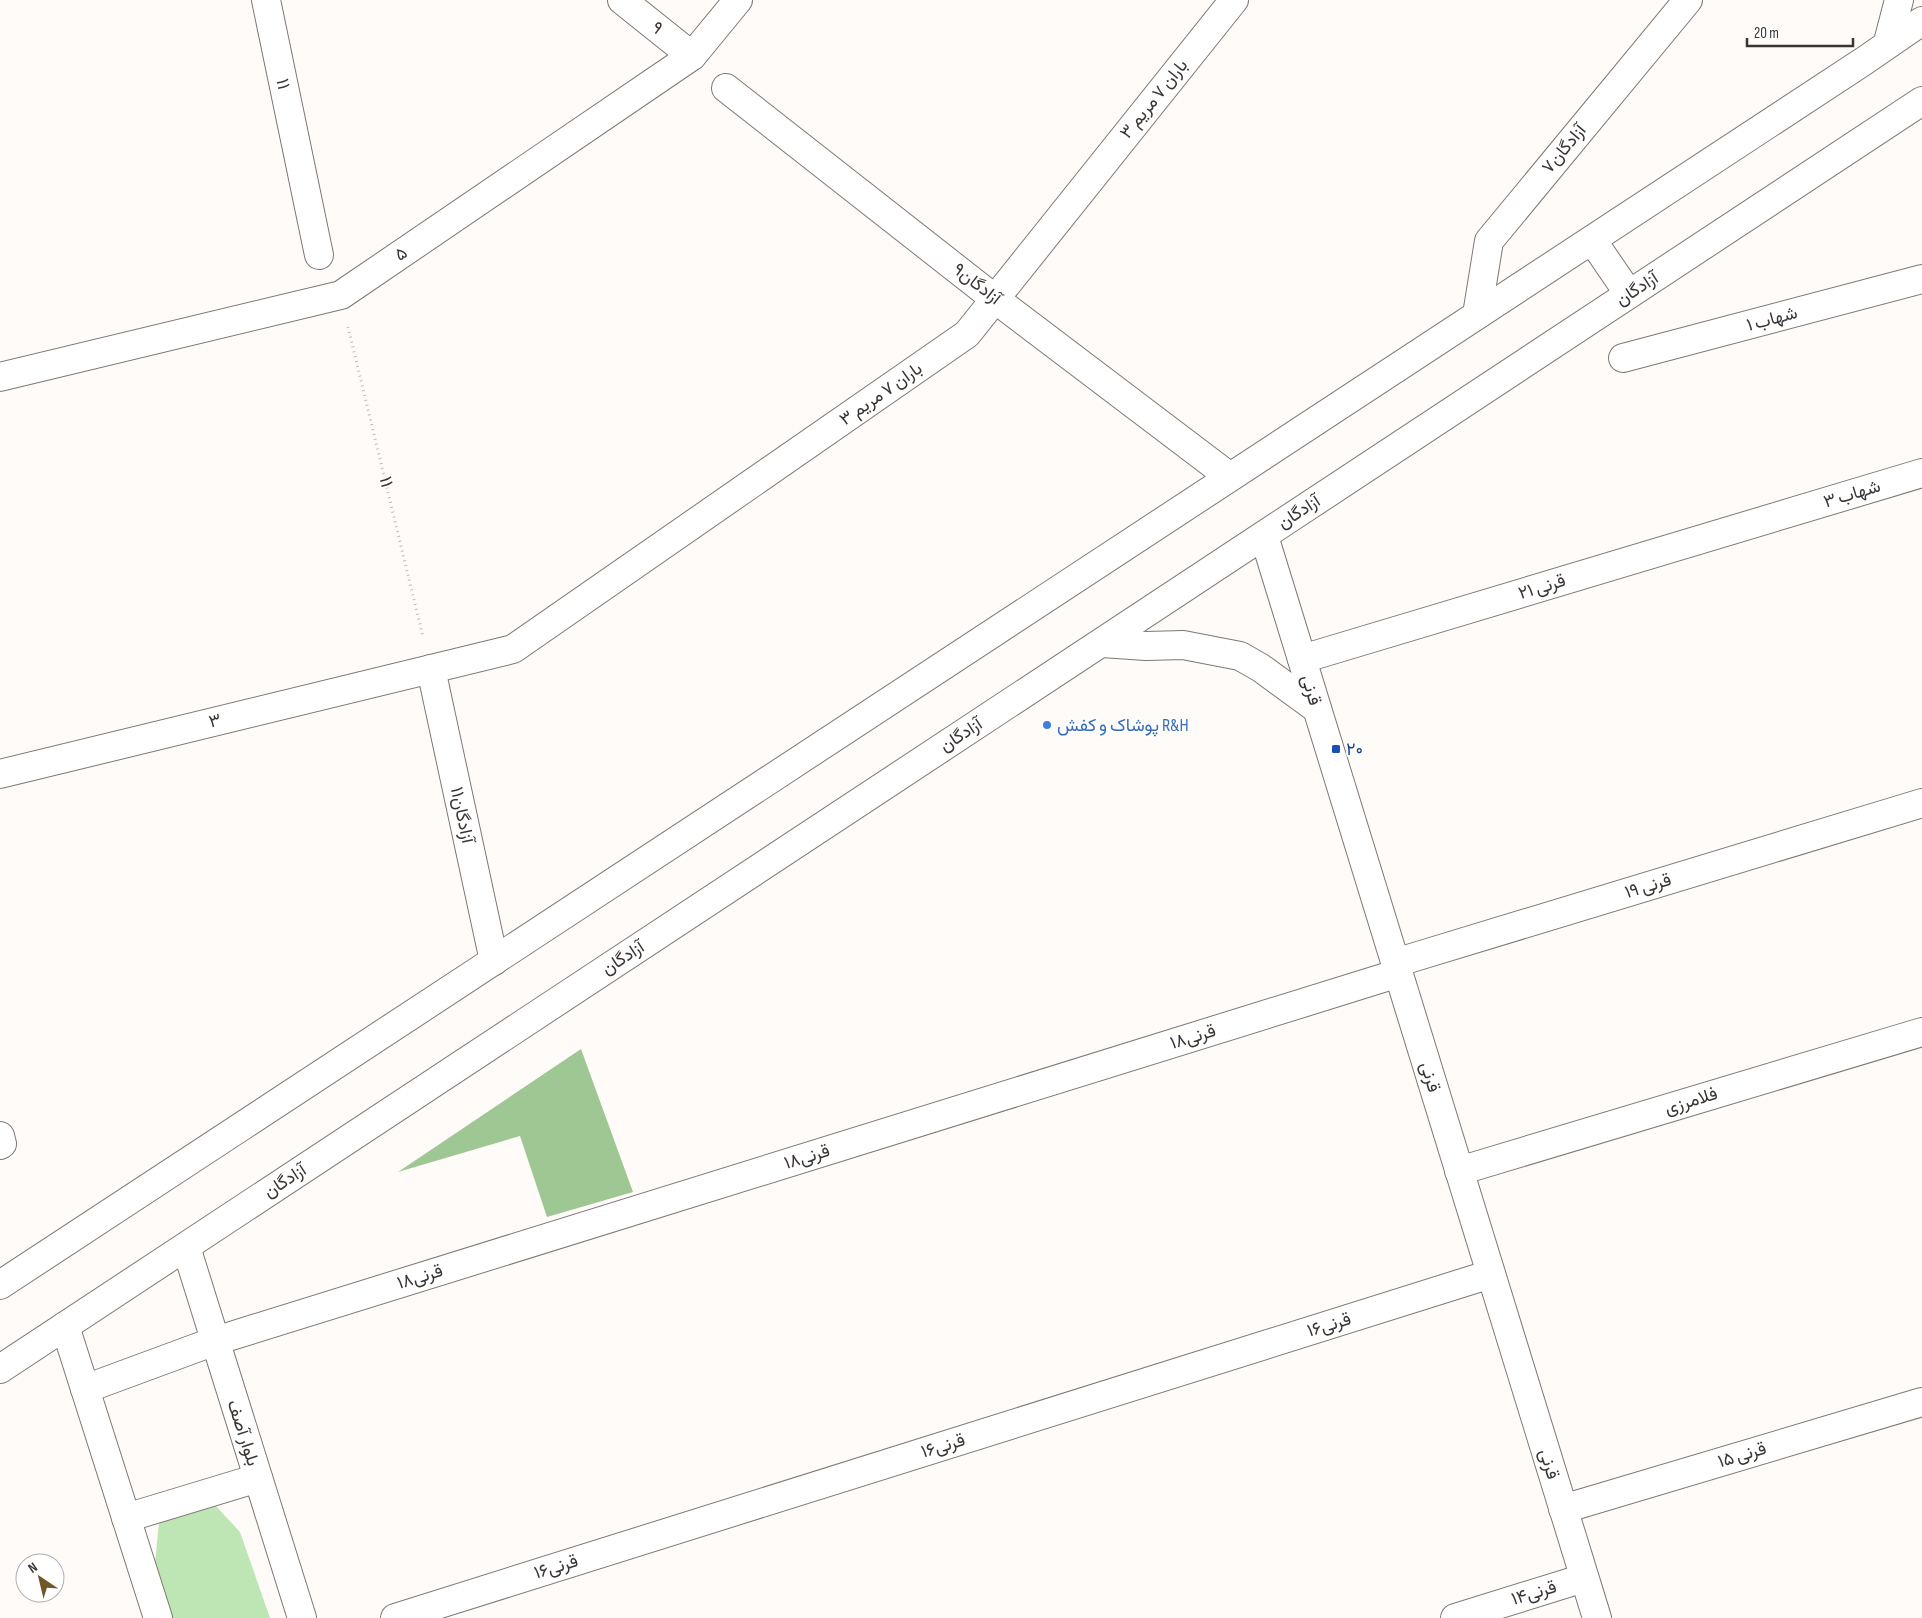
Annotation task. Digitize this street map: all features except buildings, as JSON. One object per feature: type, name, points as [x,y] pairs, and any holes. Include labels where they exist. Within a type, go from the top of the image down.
[{"type":"street","name":"۱۱","points":[[266,0],[319,256]]},
{"type":"street","name":"۹","points":[[622,0],[692,56]]},
{"type":"street","name":"۵","points":[[0,377],[340,295],[692,56],[738,0]]},
{"type":"street","name":"باران ۷ مریم ۳","points":[[431,669],[513,649],[967,334],[1234,0]]},
{"type":"street","name":"آزادگان۷","points":[[1477,315],[1489,241],[1688,0]]},
{"type":"street","points":[[1888,42],[1899,0]]},
{"type":"street","points":[[0,1285],[1592,240],[1922,21]]},
{"type":"street","name":"آزادگان۹","points":[[726,88],[995,299],[1230,477]]},
{"type":"street","name":"آزادگان","points":[[0,1369],[1922,101]]},
{"type":"street","points":[[1592,240],[1629,294]]},
{"type":"street","name":"شهاب ۱","points":[[1623,358],[1922,279]]},
{"type":"street","name":"شهاب ۳","points":[[1782,515],[1922,473]]},
{"type":"street","name":"قرنی ۲۱","points":[[1302,659],[1782,515]]},
{"type":"street","name":"قرنی","points":[[1264,536],[1597,1618]]},
{"type":"street","points":[[1102,642],[1146,646],[1183,645],[1240,656],[1261,668],[1317,709]]},
{"type":"street","name":"۳","points":[[0,774],[431,669]]},
{"type":"street","name":"آزادگان۱۱","points":[[431,669],[494,961]]},
{"type":"street","name":"قرنی ۱۹","points":[[1397,968],[1911,806]]},
{"type":"street","name":"قرنی۱۸","points":[[85,1389],[214,1341],[1397,968]]},
{"type":"street","name":"فلامرزی","points":[[1459,1171],[1922,1032]]},
{"type":"street","points":[[0,1136],[2,1144],[0,1144]]},
{"type":"street","name":"بلوار آصف","points":[[186,1247],[302,1618]]},
{"type":"street","name":"قرنی۱۶","points":[[395,1618],[1491,1274]]},
{"type":"street","points":[[65,1326],[158,1618]]},
{"type":"street","name":"قرنی ۱۵","points":[[1563,1509],[1922,1402]]},
{"type":"street","points":[[126,1518],[258,1478]]},
{"type":"street","name":"قرنی۱۴","points":[[1455,1618],[1584,1578]]},
{"type":"path","name":"۱۱","points":[[340,295],[431,669]]},
{"type":"green space","points":[[581,1049],[633,1192],[547,1217],[520,1136],[398,1172]]},
{"type":"green space","points":[[215,1505],[240,1532],[270,1618],[168,1618],[154,1572],[159,1523],[186,1508]]},
{"type":"place","name":"پوشاک و کفش R&H","points":[[1047,725]]},
{"type":"place","name":"۲۰","points":[[1336,749]]}]
